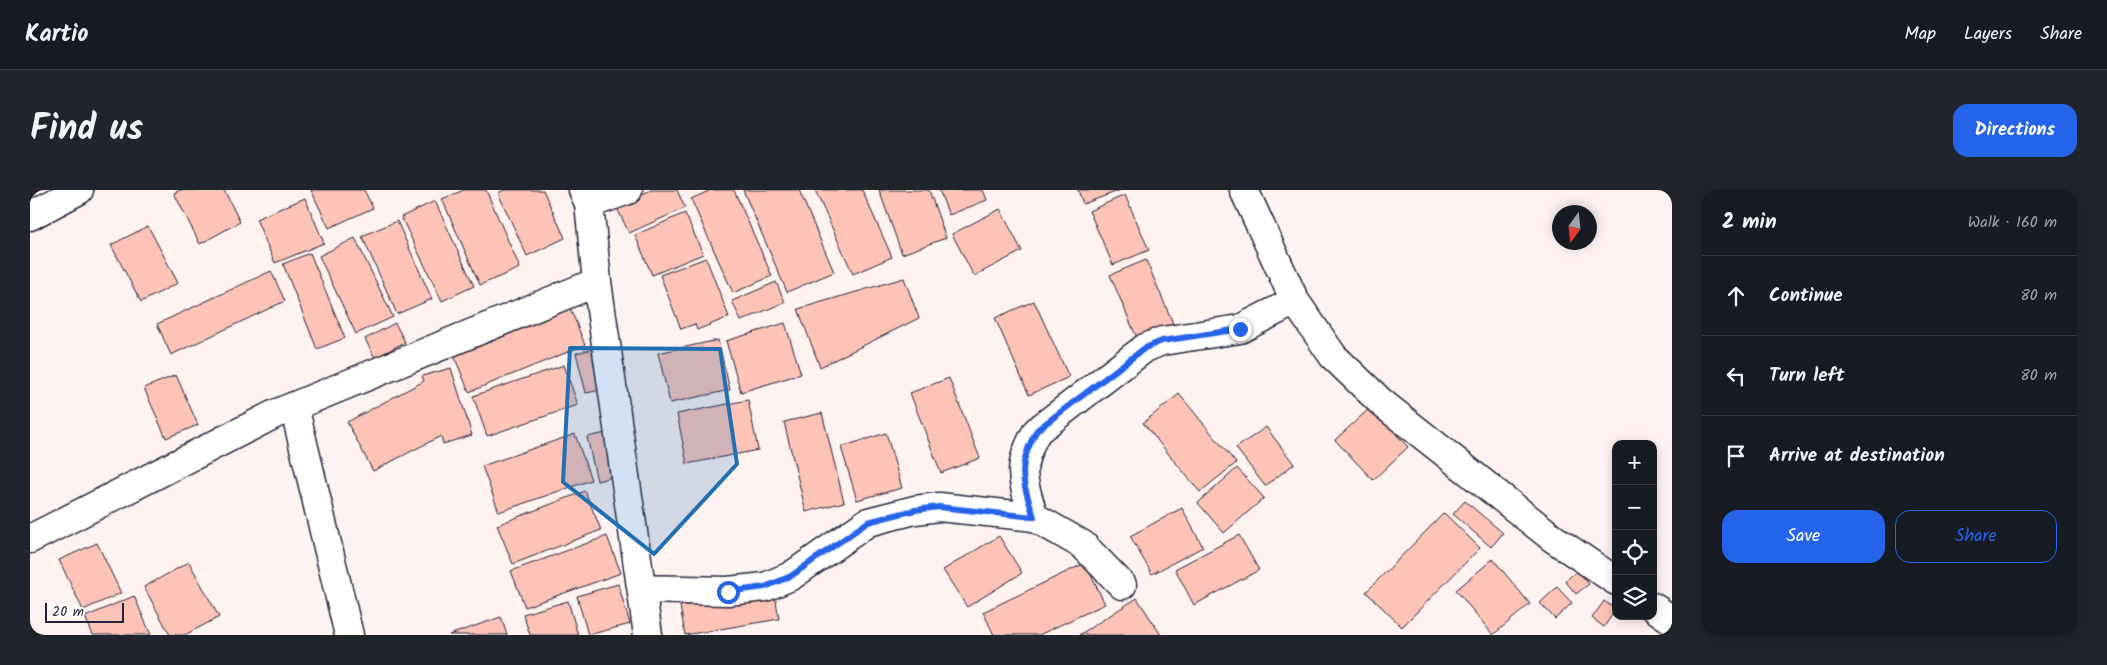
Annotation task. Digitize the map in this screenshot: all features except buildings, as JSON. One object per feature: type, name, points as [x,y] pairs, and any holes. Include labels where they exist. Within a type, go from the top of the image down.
[{"type":"street","points":[[30,216],[79,190]]},
{"type":"street","points":[[628,190],[586,197],[648,635]]},
{"type":"street","points":[[1244,190],[1295,301],[1333,356],[1382,403],[1554,538],[1612,578]]},
{"type":"street","points":[[30,539],[294,406],[597,282]]},
{"type":"street","points":[[1034,517],[1022,477],[1026,450],[1037,430],[1145,348],[1162,341],[1240,329],[1295,301]]},
{"type":"street","points":[[294,406],[349,635]]},
{"type":"street","points":[[642,589],[728,592],[765,587],[791,576],[868,522],[915,510],[939,507],[1034,517],[1083,545],[1122,585]]},
{"type":"street","points":[[1657,610],[1672,620]]},
{"type":"highlighted area","points":[[570,348],[720,349],[737,464],[654,554],[563,482]]},
{"type":"route","points":[[728,592],[765,587],[791,576],[868,522],[915,510],[939,507],[1034,517],[1022,477],[1026,450],[1037,430],[1145,348],[1162,341],[1240,329]]}]
